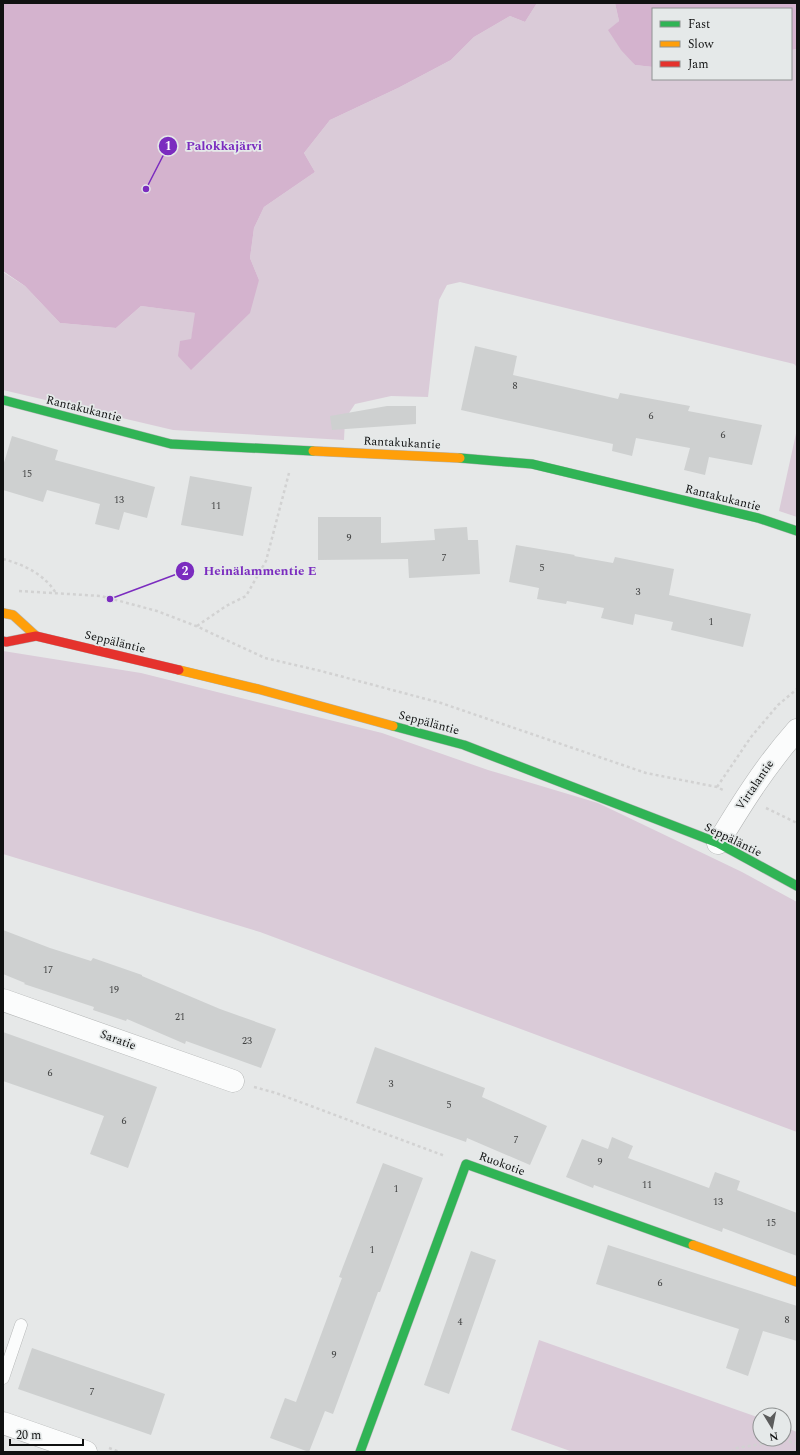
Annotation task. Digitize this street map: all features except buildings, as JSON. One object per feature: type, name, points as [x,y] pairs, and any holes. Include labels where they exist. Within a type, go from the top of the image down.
[{"type":"street","name":"Rantakukantie","points":[[3,400],[171,444],[450,457],[532,464],[758,518],[797,531]]},
{"type":"street","name":"Seppäläntie","points":[[3,613],[13,615],[36,636]]},
{"type":"street","name":"Seppäläntie","points":[[3,641],[6,642],[36,636],[258,689],[464,745],[718,843],[797,886]]},
{"type":"street","name":"Virtalantie","points":[[718,843],[745,798],[767,766],[797,730]]},
{"type":"street","name":"Saratie","points":[[3,1000],[233,1081]]},
{"type":"street","name":"Ruokotie","points":[[360,1452],[466,1164],[797,1282]]},
{"type":"street","points":[[3,1423],[86,1452]]},
{"type":"lane","points":[[3,1378],[21,1325]]},
{"type":"path","points":[[196,626],[226,606],[246,596],[266,561],[292,463],[292,450]]},
{"type":"path","points":[[3,559],[16,562],[32,571],[46,581],[56,594]]},
{"type":"path","points":[[18,591],[101,596],[157,611],[196,626],[265,658],[321,671],[441,703],[646,773],[717,787],[745,798],[797,823]]},
{"type":"path","points":[[717,787],[751,737],[778,705],[797,689]]},
{"type":"path","points":[[233,1081],[276,1093],[466,1164]]},
{"type":"path","points":[[731,1452],[736,1448],[784,1440],[797,1444]]},
{"type":"shaded area","points":[[3,3],[537,3],[525,22],[510,16],[474,37],[451,60],[398,88],[330,120],[304,153],[315,172],[264,207],[254,228],[250,258],[259,280],[250,313],[191,370],[178,356],[180,341],[191,339],[195,313],[141,306],[116,328],[60,323],[25,286],[3,271]]},
{"type":"shaded area","points":[[537,3],[615,3],[619,21],[609,30],[635,65],[652,67],[652,80],[792,80],[792,50],[797,49],[797,367],[794,364],[460,282],[447,285],[439,300],[428,397],[391,396],[355,404],[345,419],[344,440],[173,430],[3,390],[3,272],[25,286],[60,323],[116,328],[141,306],[196,313],[191,340],[178,356],[259,280],[250,258],[254,228],[264,207],[315,172],[304,153],[330,120],[398,88],[451,60],[474,37],[510,16],[525,22]]},
{"type":"shaded area","points":[[615,3],[797,3],[797,49],[792,50],[792,8],[652,8],[652,67],[635,65],[621,50],[608,30],[619,21]]},
{"type":"shaded area","points":[[797,429],[797,517],[779,511]]},
{"type":"shaded area","points":[[3,651],[141,673],[382,733],[488,770],[598,803],[742,872],[797,902],[797,1132],[260,932],[3,854]]},
{"type":"shaded area","points":[[539,1340],[752,1415],[752,1447],[792,1447],[792,1430],[797,1432],[797,1452],[573,1452],[511,1430]]},
{"type":"traffic: fast","points":[[3,400],[171,444],[313,451]]},
{"type":"traffic: fast","points":[[460,458],[532,464],[758,518],[797,531]]},
{"type":"traffic: fast","points":[[393,726],[464,745],[718,843],[797,886]]},
{"type":"traffic: fast","points":[[360,1452],[466,1164],[693,1245]]},
{"type":"traffic: slow","points":[[313,451],[460,458]]},
{"type":"traffic: slow","points":[[3,613],[13,615],[36,636]]},
{"type":"traffic: slow","points":[[179,670],[258,689],[393,726]]},
{"type":"traffic: slow","points":[[693,1245],[797,1282]]},
{"type":"traffic: jam","points":[[3,641],[6,642],[36,636],[179,670]]},
{"type":"place","name":"Palokkajärvi","points":[[146,189]]},
{"type":"place","name":"Heinälammentie E","points":[[110,599]]}]
